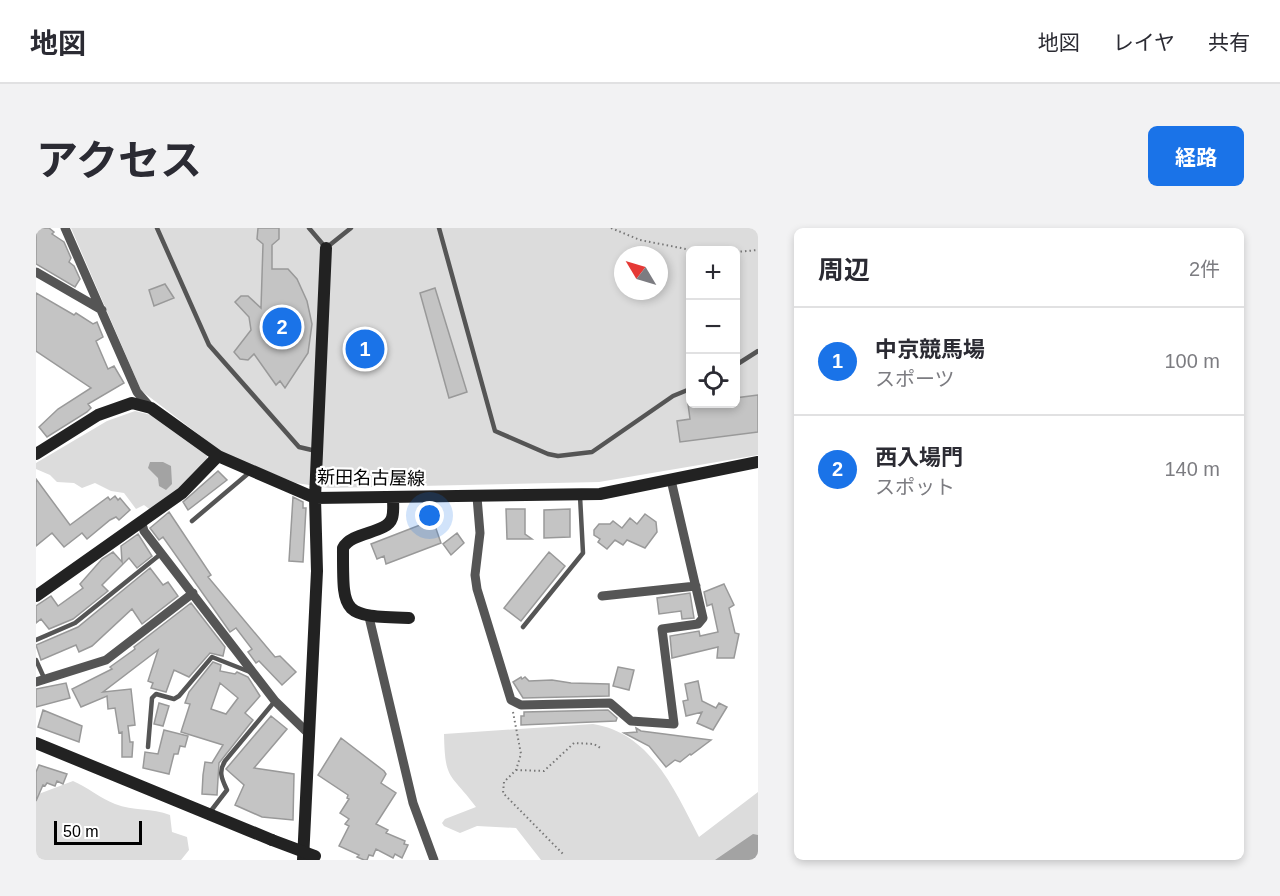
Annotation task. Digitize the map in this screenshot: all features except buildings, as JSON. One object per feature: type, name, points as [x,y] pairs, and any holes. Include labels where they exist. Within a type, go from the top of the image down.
[{"type":"street","points":[[65,228],[137,392],[151,408]]},
{"type":"street","points":[[36,743],[314,859],[309,734],[316,571],[316,451],[326,248]]},
{"type":"street","points":[[36,272],[102,310]]},
{"type":"street","points":[[36,454],[98,415],[132,403],[151,408]]},
{"type":"street","name":"新田名古屋線","points":[[151,408],[218,456],[315,498],[580,496],[758,462]]},
{"type":"street","points":[[36,596],[142,524],[182,493],[218,456]]},
{"type":"street","points":[[477,497],[480,533],[477,589],[511,700],[521,705],[610,703],[631,721],[674,724],[662,629],[702,622],[696,586],[671,480]]},
{"type":"street","points":[[393,498],[392,519],[387,524],[351,539],[343,548],[343,595],[357,613],[369,617],[409,618]]},
{"type":"street","points":[[142,524],[144,531],[275,701],[309,734]]},
{"type":"street","points":[[602,596],[696,586]]},
{"type":"street","points":[[40,681],[106,660],[193,593]]},
{"type":"street","points":[[369,617],[412,803],[434,860]]},
{"type":"lane","points":[[157,228],[209,345],[299,447],[316,451]]},
{"type":"lane","points":[[309,228],[326,248],[352,228]]},
{"type":"lane","points":[[439,228],[495,431],[548,454],[558,456],[592,452],[673,396],[686,391]]},
{"type":"lane","points":[[740,362],[758,351]]},
{"type":"lane","points":[[192,521],[252,471]]},
{"type":"lane","points":[[523,627],[582,553],[580,496]]},
{"type":"lane","points":[[36,640],[75,623],[162,553]]},
{"type":"lane","points":[[148,747],[152,698],[156,694],[174,699],[179,696],[212,657],[255,675]]},
{"type":"lane","points":[[36,660],[40,681]]},
{"type":"lane","points":[[208,814],[227,790],[220,768],[275,701]]},
{"type":"path","points":[[611,228],[640,240],[686,249]]},
{"type":"path","points":[[740,252],[758,250]]},
{"type":"path","points":[[511,700],[521,754],[516,770],[504,782],[503,793],[564,855]]},
{"type":"path","points":[[516,770],[544,771],[574,743],[594,744],[602,749]]},
{"type":"shaded area","points":[[71,228],[758,228],[758,455],[599,482],[329,488],[296,483],[223,453],[141,390]]},
{"type":"shaded area","points":[[135,411],[159,417],[207,455],[207,462],[195,476],[152,511],[144,505],[136,509],[124,493],[111,491],[95,483],[82,488],[74,483],[57,482],[50,475],[36,469],[36,463],[107,421]]},
{"type":"shaded area","points":[[150,462],[163,462],[171,466],[172,484],[166,490],[159,486],[158,478],[148,468]]},
{"type":"shaded area","points":[[593,724],[631,739],[646,752],[670,783],[699,837],[758,792],[758,860],[541,860],[516,828],[477,826],[460,833],[444,826],[442,823],[445,819],[476,807],[448,769],[444,734]]},
{"type":"shaded area","points":[[73,781],[115,804],[170,815],[172,832],[187,837],[189,850],[181,860],[36,860],[36,795]]},
{"type":"shaded area","points":[[753,834],[758,835],[758,860],[715,860]]},
{"type":"place","name":"西入場門","points":[[282,327]]},
{"type":"place","name":"中京競馬場","points":[[365,349]]}]
